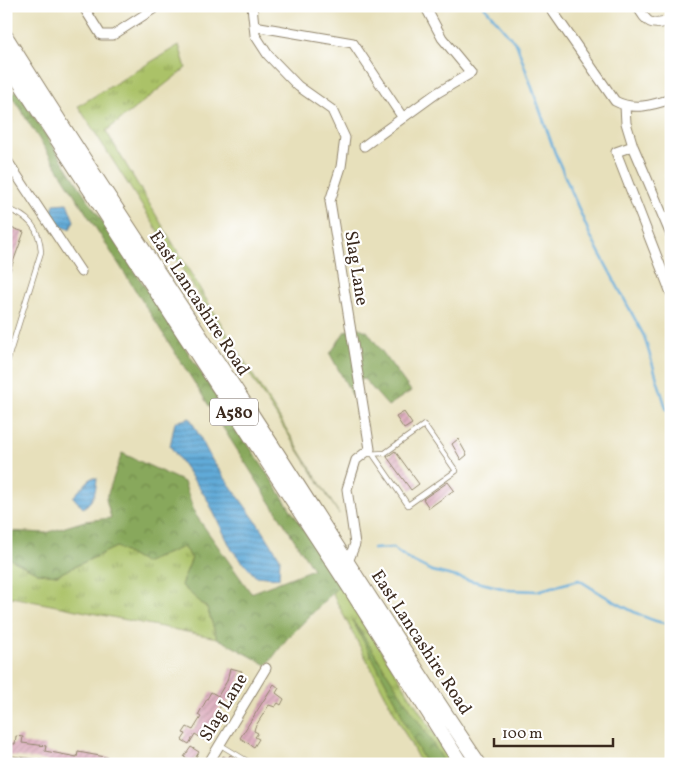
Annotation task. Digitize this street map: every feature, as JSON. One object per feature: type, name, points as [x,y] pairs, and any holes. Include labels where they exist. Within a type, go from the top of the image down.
[{"type":"highway","name":"East Lancashire Road","points":[[6,37],[348,570],[461,764]]},
{"type":"highway","name":"East Lancashire Road","points":[[6,61],[479,764]]},
{"type":"street","points":[[83,6],[101,35],[113,35],[158,6]]},
{"type":"street","name":"Slag Lane","points":[[252,6],[255,35],[268,55],[298,86],[332,110],[345,138],[341,167],[330,201],[370,449],[368,453],[356,460],[347,490],[355,544],[348,570]]},
{"type":"street","points":[[364,146],[437,93],[471,73],[442,38],[425,6]]},
{"type":"street","points":[[549,6],[615,101],[625,106],[648,106],[671,99]]},
{"type":"street","points":[[637,6],[644,18],[650,23],[658,24],[671,21]]},
{"type":"street","points":[[254,26],[353,43],[403,118]]},
{"type":"street","points":[[625,106],[626,123],[633,146],[671,236]]},
{"type":"street","points":[[633,146],[616,152],[671,293]]},
{"type":"street","points":[[6,159],[81,272]]},
{"type":"street","name":"Slag Lane","points":[[208,764],[266,668]]},
{"type":"lane","points":[[6,181],[16,173]]},
{"type":"lane","points":[[6,209],[18,212],[28,220],[39,237],[41,252],[6,365]]},
{"type":"lane","points":[[424,425],[456,471],[408,505],[368,453],[385,453],[424,425]]},
{"type":"lane","points":[[219,744],[252,764]]},
{"type":"green space","points":[[179,45],[186,68],[106,131],[212,309],[339,514],[78,106]]},
{"type":"green space","points":[[17,91],[340,585],[286,640],[267,665],[217,638],[207,608],[181,585],[192,558],[183,547],[144,563],[116,547],[57,575],[38,573],[6,557],[6,531],[46,533],[85,521],[111,518],[106,499],[122,453],[184,482],[195,514],[251,593],[313,569],[11,95]]},
{"type":"green space","points":[[356,327],[367,331],[411,391],[388,406],[364,379],[355,382],[356,402],[330,354],[345,331]]},
{"type":"green space","points":[[116,547],[144,563],[183,547],[192,558],[181,585],[207,608],[217,638],[6,596],[6,557],[38,573],[57,575]]},
{"type":"green space","points":[[340,585],[453,764],[421,764],[332,593]]},
{"type":"green space","points":[[352,620],[446,764],[426,764],[405,724],[398,705]]},
{"type":"water","points":[[67,203],[74,221],[70,229],[57,225],[52,212],[54,204]]},
{"type":"water","points":[[190,418],[212,460],[280,558],[279,578],[255,576],[232,550],[207,499],[170,446],[175,422]]},
{"type":"water","points":[[91,478],[97,478],[95,491],[90,502],[83,508],[73,497]]},
{"type":"building","points":[[6,226],[24,232],[7,279],[6,279]]},
{"type":"building","points":[[404,412],[412,424],[404,429],[396,417]]},
{"type":"building","points":[[458,439],[467,455],[461,460],[452,444]]},
{"type":"building","points":[[395,451],[419,484],[411,490],[387,457]]},
{"type":"building","points":[[448,482],[454,490],[429,508],[423,499]]},
{"type":"building","points":[[230,668],[242,671],[238,685],[227,704],[223,702],[214,717],[217,719],[204,740],[195,734],[189,744],[182,740],[186,734],[183,733],[187,727],[193,730],[201,717],[198,715],[211,692],[218,696],[227,681]]},
{"type":"building","points":[[274,684],[279,688],[276,693],[284,699],[281,705],[278,703],[275,707],[269,705],[255,727],[254,731],[258,733],[255,737],[259,739],[254,747],[240,738]]},
{"type":"building","points":[[16,736],[23,737],[22,743],[46,746],[45,751],[77,757],[78,752],[111,758],[109,764],[67,764],[6,755],[6,743],[15,744]]},
{"type":"building","points":[[191,747],[199,752],[193,762],[184,757]]},
{"type":"building","points":[[230,755],[236,759],[235,762],[237,764],[219,764],[223,756],[228,759]]},
{"type":"waterway","points":[[484,6],[517,45],[555,153],[590,235],[644,336],[666,408],[671,416]]},
{"type":"waterway","points":[[373,549],[393,548],[408,559],[432,571],[510,590],[537,591],[579,580],[638,614],[651,620],[671,623]]}]
